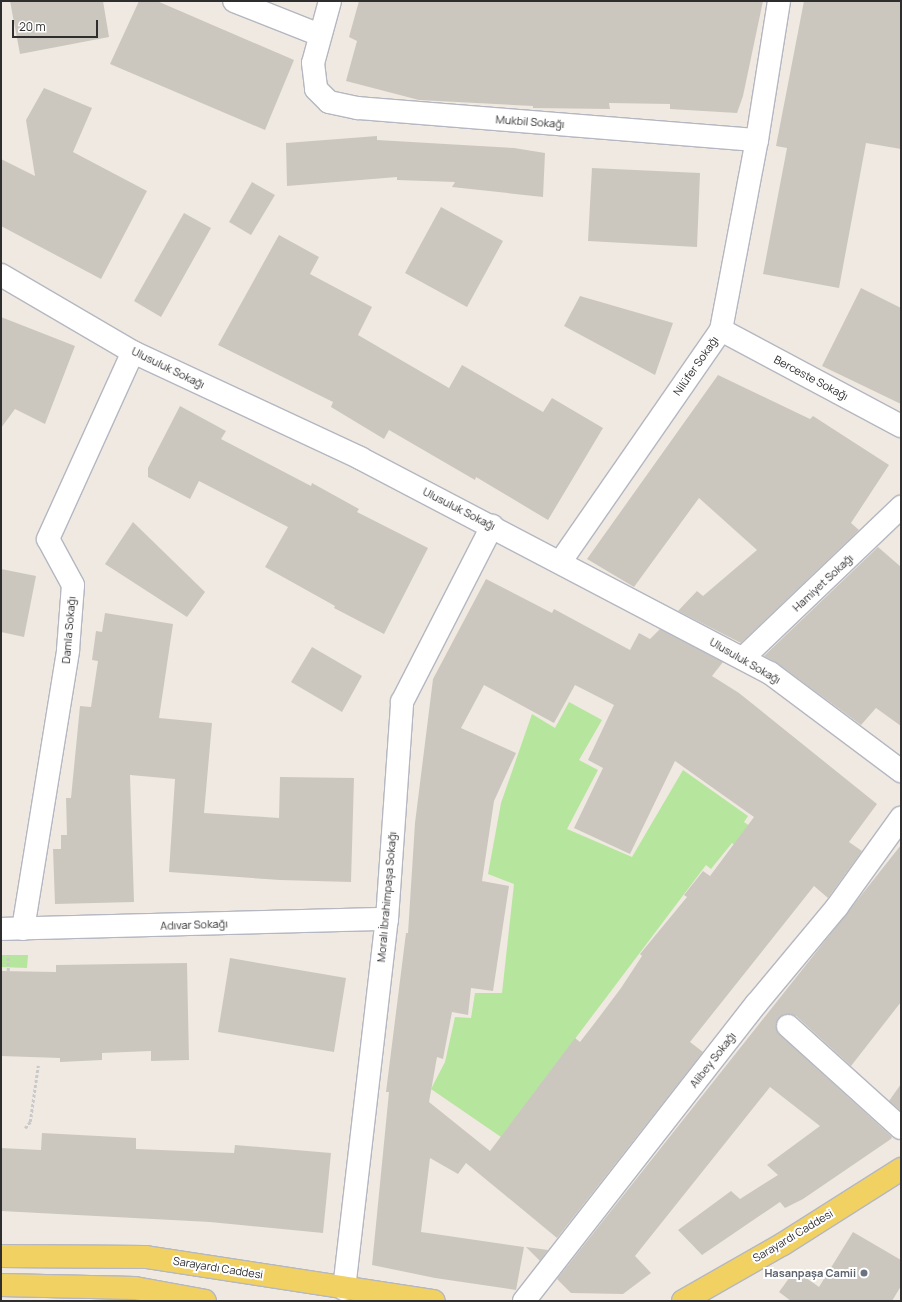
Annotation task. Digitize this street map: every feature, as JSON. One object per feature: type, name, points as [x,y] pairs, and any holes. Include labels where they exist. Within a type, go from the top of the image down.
[{"type":"main road","name":"Sarayardı Caddesi","points":[[683,1301],[783,1244],[901,1169]]},
{"type":"main road","name":"Sarayardı Caddesi","points":[[1,1256],[146,1257],[344,1289],[434,1301]]},
{"type":"main road","points":[[1,1285],[136,1288],[206,1301]]},
{"type":"street","points":[[234,1],[320,35]]},
{"type":"street","name":"Mukbil Sokağı","points":[[330,1],[313,63],[313,78],[316,89],[329,102],[358,108],[757,140]]},
{"type":"street","points":[[757,140],[779,1]]},
{"type":"street","name":"Nilüfer Sokağı","points":[[561,561],[721,330],[757,140]]},
{"type":"street","name":"Ulusuluk Sokağı","points":[[1,275],[133,352],[360,458],[561,561],[743,658],[770,673],[901,771]]},
{"type":"street","name":"Berceste Sokağı","points":[[721,330],[901,426]]},
{"type":"street","name":"Damla Sokağı","points":[[23,929],[68,650],[73,585],[48,539],[133,352]]},
{"type":"street","name":"Hamiyet Sokağı","points":[[743,658],[898,519]]},
{"type":"street","name":"Moralı İbrahimpaşa Sokağı","points":[[344,1289],[387,920],[402,702],[492,526]]},
{"type":"street","name":"Alibey Sokağı","points":[[524,1301],[757,1003],[837,907],[901,818]]},
{"type":"street","name":"Adıvar Sokağı","points":[[1,929],[387,920]]},
{"type":"street","points":[[788,1026],[901,1128]]},
{"type":"path","points":[[26,1128],[30,1122],[38,1066]]},
{"type":"green space","points":[[569,702],[602,720],[579,760],[598,770],[567,829],[632,857],[683,770],[748,816],[744,822],[786,851],[769,875],[732,843],[711,869],[706,865],[501,1137],[431,1089],[445,1062],[455,1017],[471,1018],[475,993],[502,993],[514,884],[488,874],[501,803],[532,714],[555,728]]},
{"type":"green space","points":[[1,955],[28,955],[27,968],[1,967]]},
{"type":"building","points":[[10,1],[103,1],[109,37],[20,54]]},
{"type":"building","points":[[139,1],[157,1],[294,60],[265,130],[110,64]]},
{"type":"building","points":[[359,1],[763,1],[743,96],[737,113],[670,109],[670,104],[609,103],[610,109],[533,108],[533,106],[419,100],[346,81],[357,41],[349,37]]},
{"type":"building","points":[[804,1],[901,1],[901,149],[866,143],[839,288],[763,274],[787,148],[776,146]]},
{"type":"building","points":[[44,88],[92,108],[73,152],[147,191],[101,279],[1,226],[1,159],[35,176],[26,120]]},
{"type":"building","points":[[377,136],[377,140],[514,148],[545,153],[543,197],[452,187],[455,182],[397,180],[397,177],[287,186],[286,143]]},
{"type":"building","points":[[592,168],[700,173],[697,247],[588,241]]},
{"type":"building","points":[[252,182],[275,195],[251,235],[229,222]]},
{"type":"building","points":[[441,207],[503,241],[467,307],[405,273]]},
{"type":"building","points":[[184,213],[211,228],[161,317],[134,301]]},
{"type":"building","points":[[279,235],[319,257],[310,274],[372,307],[358,335],[449,388],[462,365],[543,412],[552,398],[603,428],[548,520],[476,477],[475,480],[389,430],[384,439],[331,407],[333,402],[218,345]]},
{"type":"building","points":[[861,288],[901,308],[901,404],[822,366]]},
{"type":"building","points":[[580,296],[673,323],[655,375],[564,326]]},
{"type":"building","points":[[1,317],[75,346],[45,424],[15,409],[1,428]]},
{"type":"building","points":[[718,375],[810,419],[813,416],[889,465],[851,523],[859,530],[741,643],[678,611],[697,591],[703,596],[757,550],[699,498],[634,587],[587,559]]},
{"type":"building","points":[[180,406],[226,431],[221,439],[311,486],[312,483],[359,509],[357,512],[428,548],[384,634],[334,608],[335,606],[265,567],[288,527],[199,481],[190,499],[148,477],[148,468]]},
{"type":"building","points":[[133,522],[205,592],[187,617],[105,564]]},
{"type":"building","points":[[878,547],[901,567],[901,726],[876,708],[861,725],[777,663],[764,656]]},
{"type":"building","points":[[1,569],[36,576],[24,637],[1,632]]},
{"type":"building","points":[[486,579],[552,613],[554,609],[630,650],[639,633],[650,639],[660,629],[723,662],[712,676],[739,693],[877,804],[849,842],[862,851],[828,898],[814,886],[690,1042],[703,1052],[557,1238],[466,1163],[458,1174],[430,1158],[421,1232],[524,1247],[516,1290],[435,1278],[372,1265],[389,1092],[386,1092],[406,933],[408,933],[415,823],[433,679]],"holes":[[[484,685],[554,723],[575,685],[614,705],[588,760],[603,768],[574,828],[630,854],[675,761],[754,817],[710,876],[703,871],[684,895],[687,897],[640,954],[642,956],[621,988],[597,1020],[580,1042],[575,1038],[490,1151],[429,1102],[437,1057],[443,1059],[452,1012],[468,1015],[471,988],[493,991],[509,886],[482,881],[494,801],[516,753],[461,728]]]},
{"type":"building","points":[[105,613],[173,624],[159,718],[212,723],[204,813],[279,818],[280,777],[354,778],[351,882],[280,880],[169,872],[175,779],[130,775],[134,902],[55,904],[53,849],[61,849],[61,835],[67,835],[66,798],[71,798],[80,706],[91,707],[98,661],[92,660],[96,631],[102,632]]},
{"type":"building","points":[[312,647],[362,676],[342,712],[291,682]]},
{"type":"building","points":[[901,845],[901,1002],[851,1066],[796,1016],[784,1014],[776,1024],[780,1035],[892,1137],[891,1139],[803,1199],[785,1208],[780,1202],[702,1255],[678,1230],[731,1191],[740,1199],[778,1175],[767,1165],[820,1126],[770,1087],[635,1256],[651,1273],[623,1294],[571,1293],[557,1279]]},
{"type":"building","points":[[230,958],[346,978],[334,1052],[218,1032]]},
{"type":"building","points":[[187,963],[189,1060],[151,1061],[151,1051],[102,1053],[102,1060],[60,1062],[60,1058],[1,1056],[1,971],[56,972],[56,965]]},
{"type":"building","points":[[901,1084],[901,1111],[889,1101]]},
{"type":"building","points":[[42,1133],[136,1138],[136,1149],[234,1153],[235,1145],[331,1153],[323,1233],[210,1222],[1,1211],[1,1148],[41,1150]]},
{"type":"building","name":"Hasanpaşa Camii","points":[[853,1232],[901,1260],[901,1286],[892,1301],[791,1301],[779,1292],[795,1270],[819,1287]]},
{"type":"building","points":[[526,1247],[548,1250],[540,1261]]},
{"type":"place","name":"Hasanpaşa Camii","points":[[864,1273]]}]
